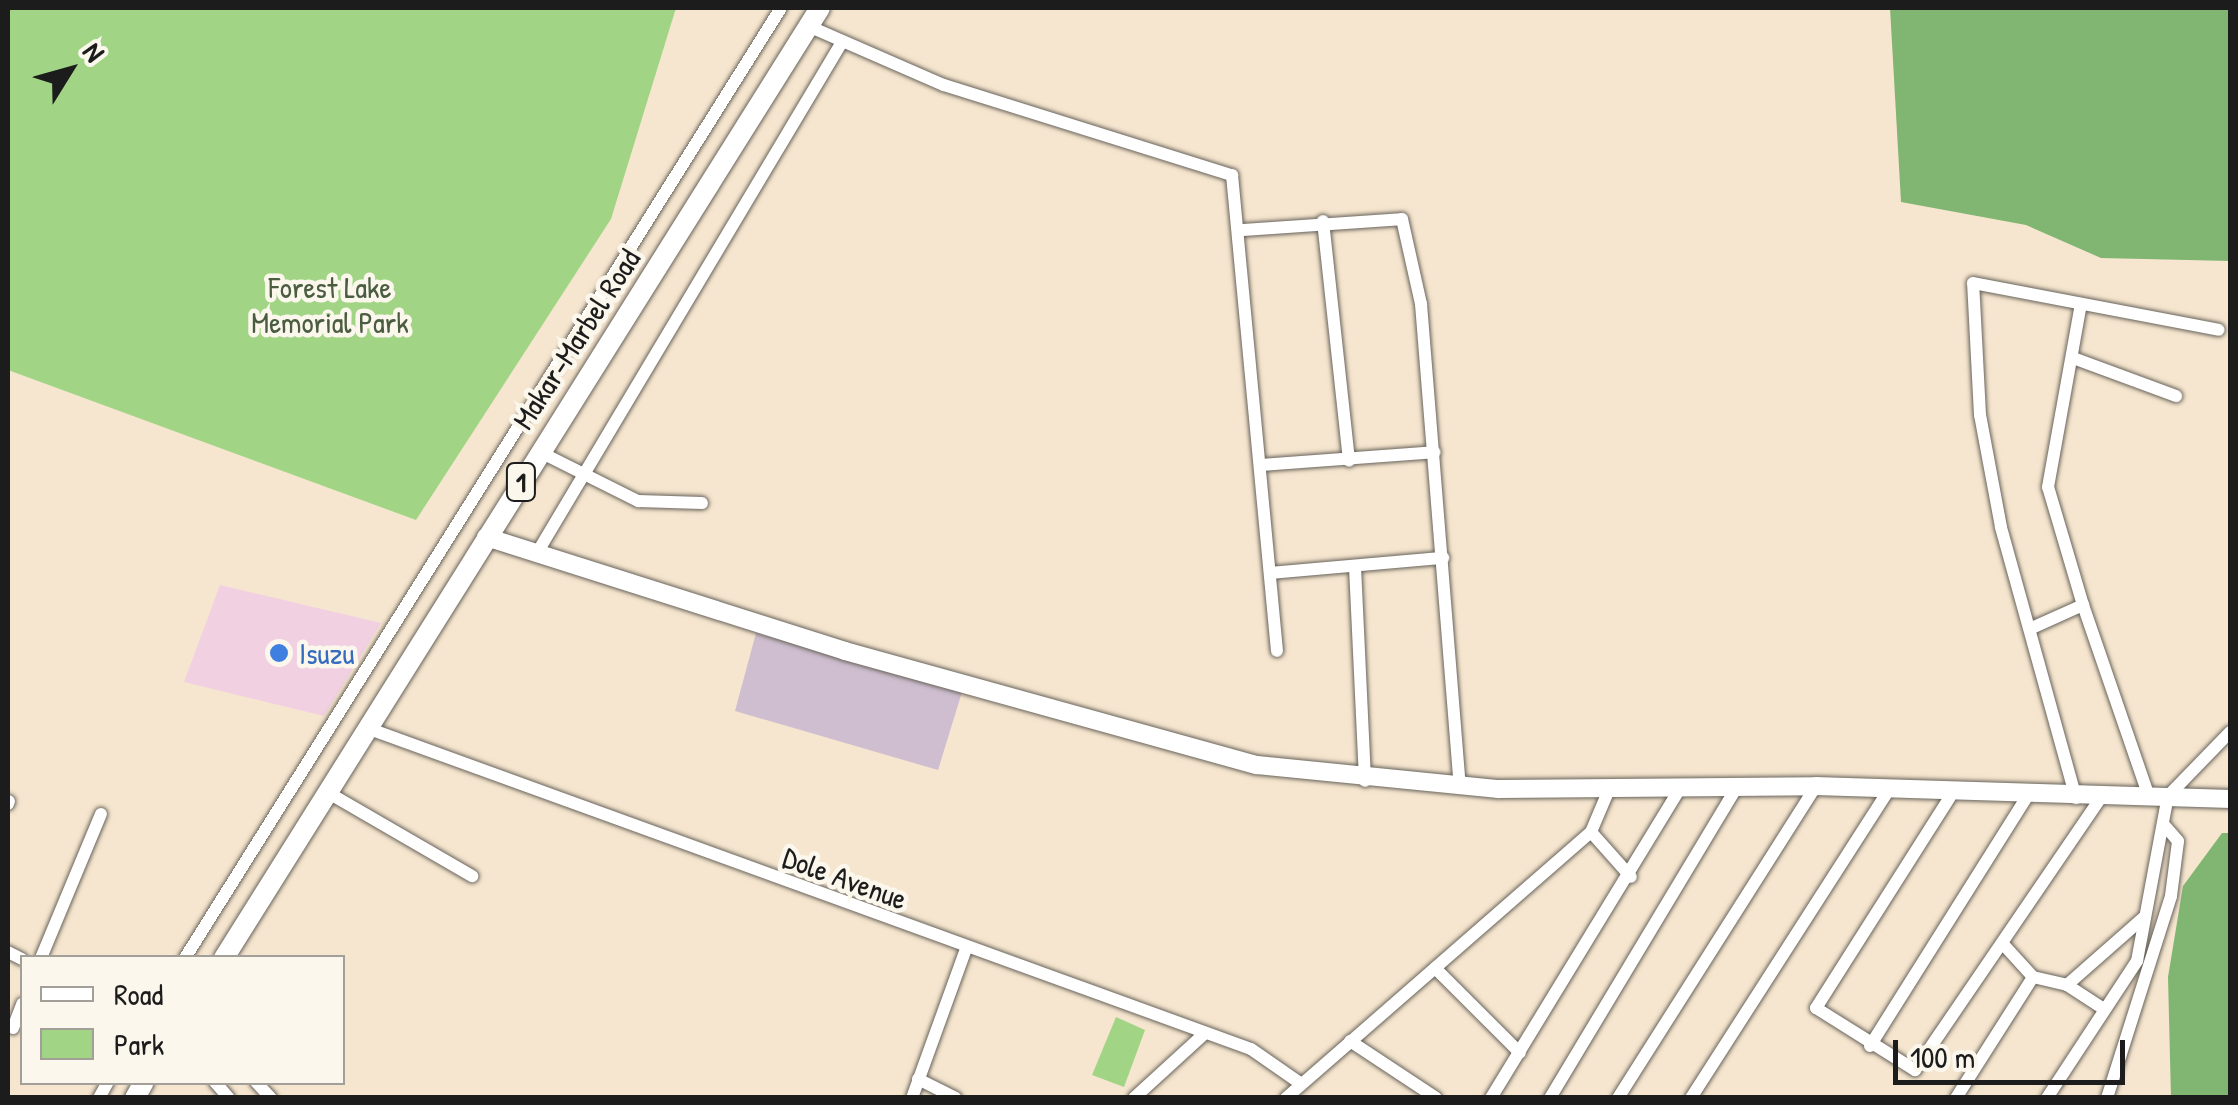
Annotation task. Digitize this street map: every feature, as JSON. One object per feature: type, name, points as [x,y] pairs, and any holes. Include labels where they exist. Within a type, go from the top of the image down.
[{"type":"main road","name":"Makar-Marbel Road","points":[[226,955],[820,8]]},
{"type":"main road","points":[[486,537],[1176,747],[1365,781],[1608,792],[1816,786],[1950,797],[2230,799]]},
{"type":"street","points":[[188,955],[781,8]]},
{"type":"street","points":[[808,26],[944,85],[1223,168],[1242,230],[1277,650]]},
{"type":"street","points":[[537,553],[578,473],[734,237],[842,42]]},
{"type":"street","points":[[1242,230],[1323,221],[1402,219],[1434,452],[1460,787]]},
{"type":"street","points":[[1323,221],[1349,461]]},
{"type":"street","points":[[2076,798],[1980,415],[1974,304],[1996,288],[2219,330]]},
{"type":"street","points":[[2047,1098],[2137,961],[2163,824],[2158,796],[2083,606],[2048,503],[2081,304]]},
{"type":"street","points":[[2074,358],[2176,396]]},
{"type":"street","points":[[540,452],[578,473],[664,508],[702,503]]},
{"type":"street","points":[[1260,465],[1434,452]]},
{"type":"street","points":[[1270,573],[1443,558]]},
{"type":"street","points":[[1356,567],[1365,781]]},
{"type":"street","points":[[2034,627],[2083,606]]},
{"type":"street","name":"Dole Avenue","points":[[367,728],[1273,1060],[1300,1083]]},
{"type":"street","points":[[2158,796],[2230,732]]},
{"type":"street","points":[[1618,1098],[1816,786]]},
{"type":"street","points":[[1491,1098],[1631,877],[1681,787]]},
{"type":"street","points":[[1550,1098],[1737,787]]},
{"type":"street","points":[[1691,1098],[1889,790]]},
{"type":"street","points":[[327,792],[472,876]]},
{"type":"street","points":[[1286,1098],[1591,832],[1608,792]]},
{"type":"street","points":[[1950,797],[1816,1008],[1870,1046],[1918,1070],[2100,799]]},
{"type":"street","points":[[1870,1046],[2026,798]]},
{"type":"street","points":[[42,955],[101,814]]},
{"type":"street","points":[[2108,1098],[2171,896],[2178,840],[2163,824]]},
{"type":"street","points":[[1591,832],[1631,877]]},
{"type":"street","points":[[2067,985],[2144,917]]},
{"type":"street","points":[[2004,944],[2033,977],[2067,985],[2104,1009]]},
{"type":"street","points":[[912,1098],[966,949]]},
{"type":"street","points":[[1435,968],[1520,1053]]},
{"type":"street","points":[[1956,1098],[2033,977]]},
{"type":"street","points":[[13,1028],[20,1009]]},
{"type":"street","points":[[1134,1098],[1203,1036]]},
{"type":"street","points":[[1350,1042],[1436,1098]]},
{"type":"street","points":[[918,1079],[956,1098]]},
{"type":"shaded area","name":"Isuzu","points":[[220,585],[381,623],[324,716],[184,682]]},
{"type":"shaded area","points":[[756,633],[962,692],[938,770],[735,711]]},
{"type":"green space","name":"Forest Lake Memorial Park","points":[[8,8],[676,8],[611,219],[416,520],[8,370]]},
{"type":"green space","points":[[1890,8],[2230,8],[2230,261],[2101,258],[2026,225],[1901,202]]},
{"type":"green space","points":[[2222,833],[2230,833],[2230,1097],[2171,1097],[2168,977],[2183,886]]},
{"type":"green space","points":[[1116,1017],[1145,1030],[1124,1087],[1092,1075]]},
{"type":"place","name":"Isuzu","points":[[279,653]]}]
